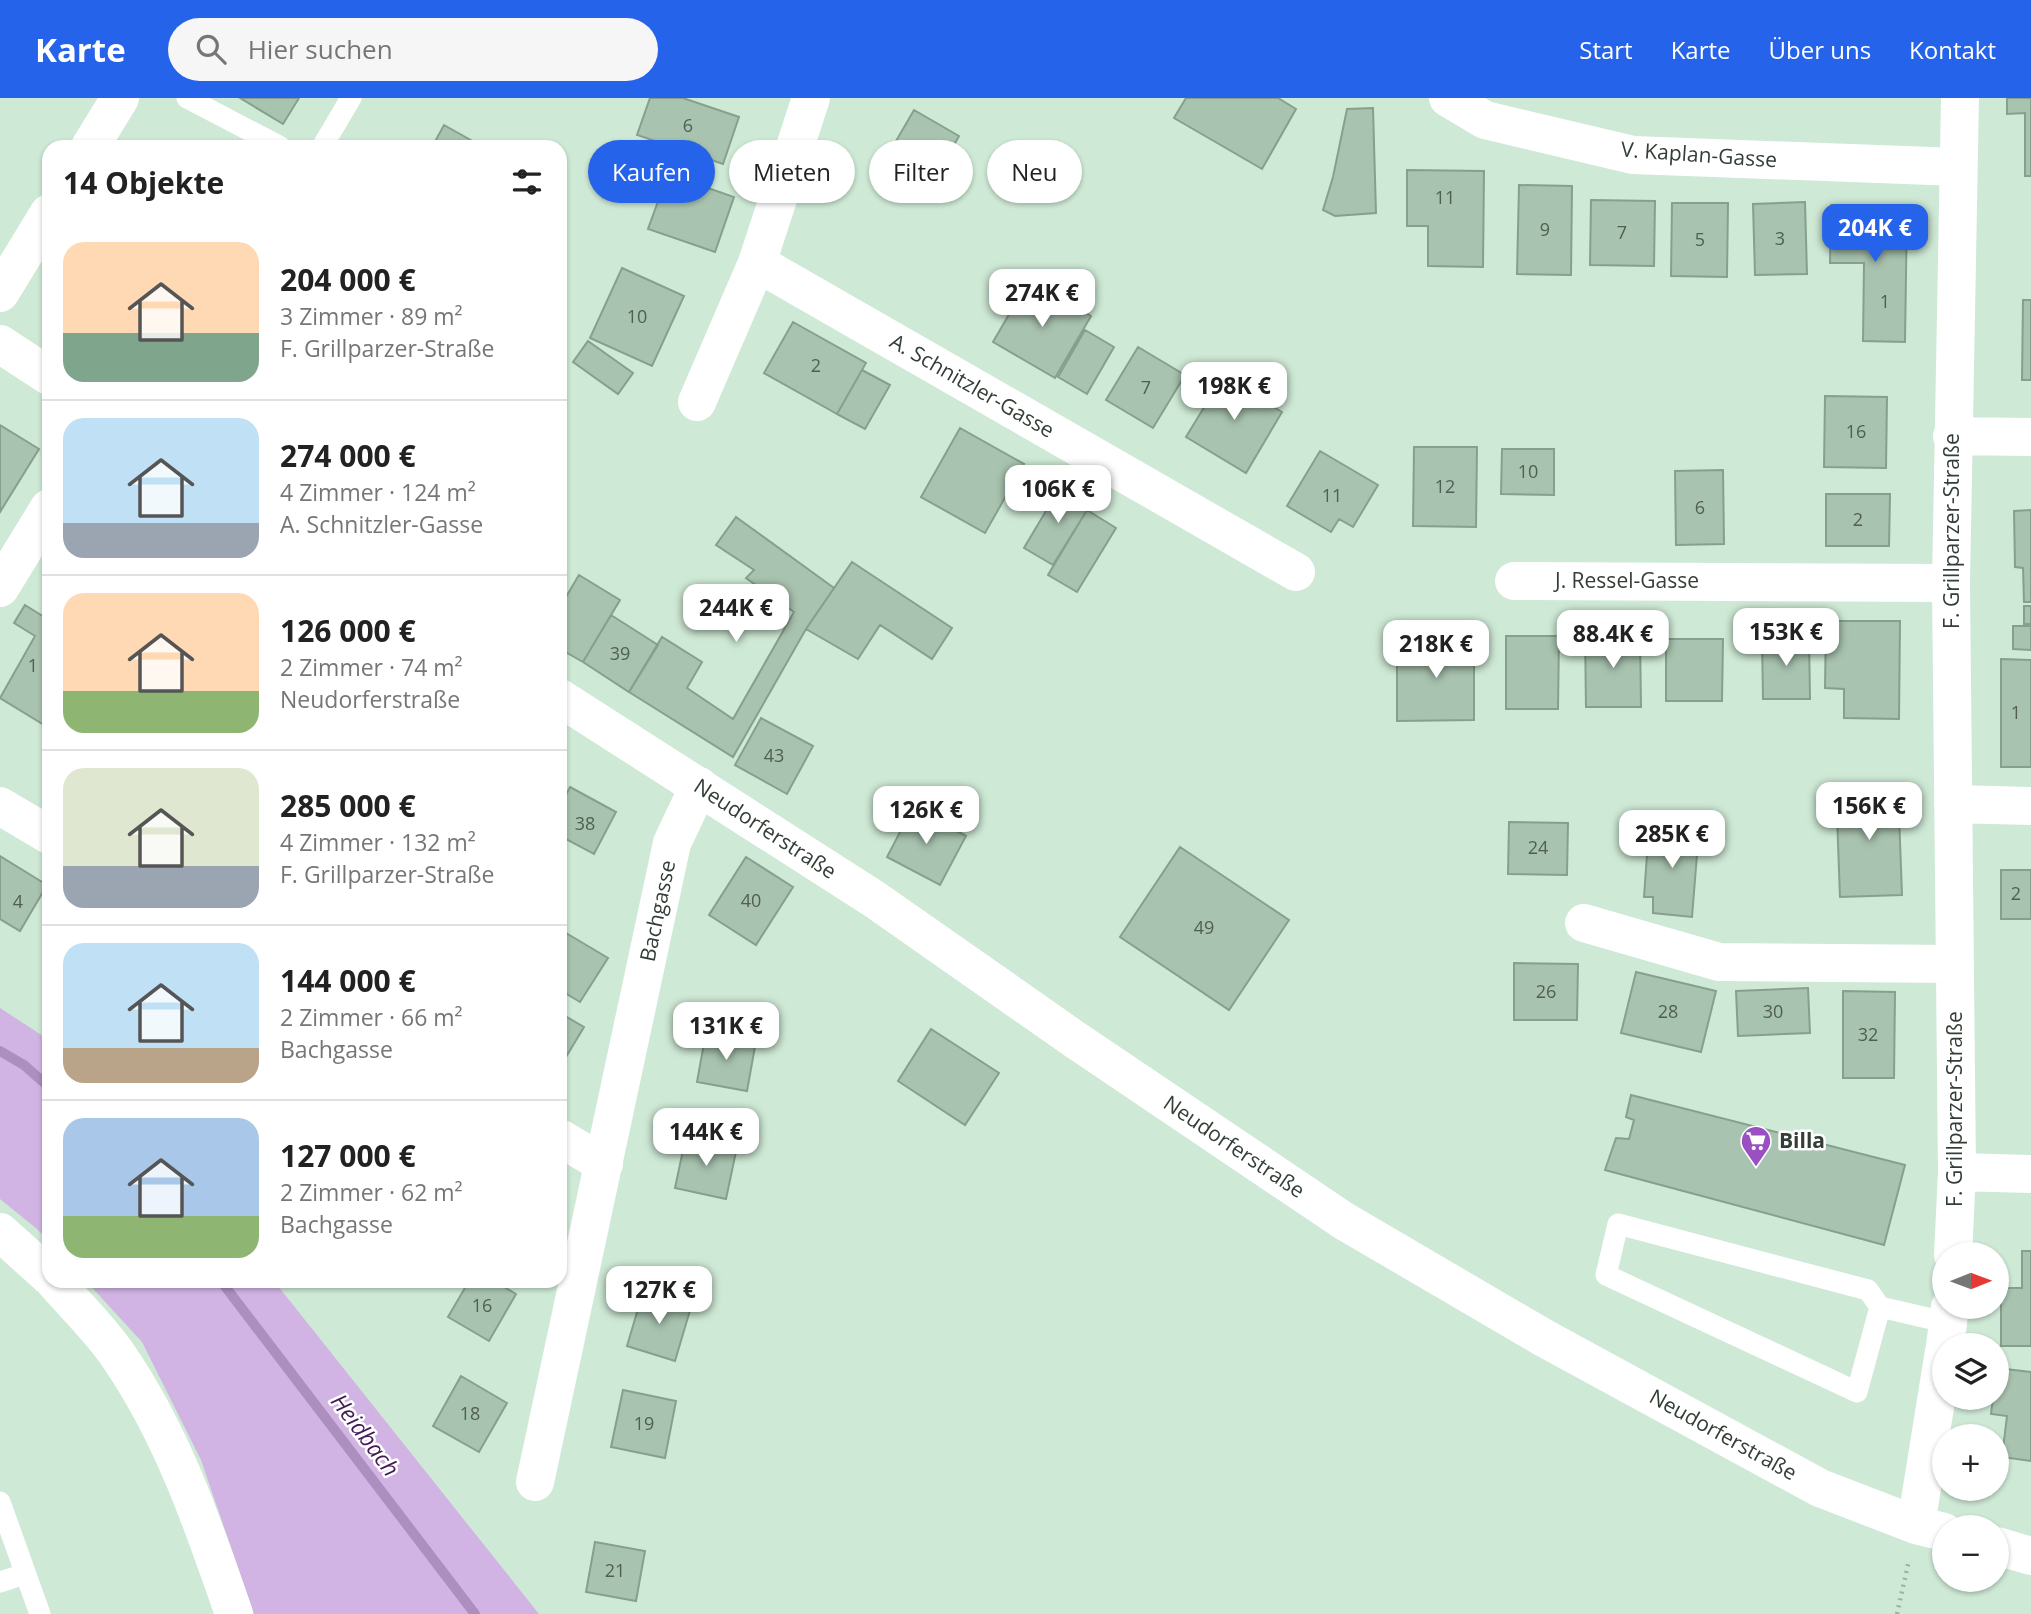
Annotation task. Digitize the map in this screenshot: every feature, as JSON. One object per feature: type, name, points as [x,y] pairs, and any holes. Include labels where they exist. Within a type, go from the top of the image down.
[{"type":"street","points":[[94,140],[120,98]]},
{"type":"street","points":[[697,402],[757,263],[811,98]]},
{"type":"street","name":"V. Kaplan-Gasse","points":[[1448,98],[1485,120],[1633,155],[1958,167]]},
{"type":"street","name":"F. Grillparzer-Straße","points":[[1954,1242],[1957,1172],[1951,583],[1960,98]]},
{"type":"street","points":[[0,293],[42,224]]},
{"type":"street","name":"A. Schnitzler-Gasse","points":[[757,263],[1296,572]]},
{"type":"street","points":[[0,344],[42,371]]},
{"type":"street","points":[[1952,436],[2031,437]]},
{"type":"street","points":[[0,588],[42,519]]},
{"type":"street","name":"J. Ressel-Gasse","points":[[1514,581],[1951,583]]},
{"type":"street","name":"Neudorferstraße","points":[[567,702],[874,899],[1085,1047],[1344,1221],[1544,1338],[1820,1488],[1930,1529]]},
{"type":"street","name":"Bachgasse","points":[[535,1482],[672,844],[699,786]]},
{"type":"street","points":[[1953,804],[2031,806]]},
{"type":"street","points":[[0,806],[42,831]]},
{"type":"street","points":[[1584,923],[1719,962],[1954,964]]},
{"type":"street","points":[[567,1142],[604,1164]]},
{"type":"street","points":[[1957,1172],[2031,1174]]},
{"type":"street","points":[[0,1232],[42,1270]]},
{"type":"street","points":[[60,1288],[117,1353],[165,1434],[204,1529],[234,1614]]},
{"type":"street","points":[[1930,1529],[1947,1332]]},
{"type":"street","points":[[2009,1550],[2031,1556]]},
{"type":"lane","points":[[187,98],[268,140]]},
{"type":"lane","points":[[326,140],[351,98]]},
{"type":"lane","points":[[1880,1307],[1857,1392],[1605,1275],[1618,1224],[1868,1290],[1880,1307],[1947,1332]]},
{"type":"lane","points":[[0,1502],[40,1614]]},
{"type":"lane","points":[[0,1583],[25,1574]]},
{"type":"path","points":[[1897,1614],[1930,1529]]},
{"type":"shaded area","points":[[0,1008],[42,1035],[42,1234],[0,1199]]},
{"type":"shaded area","points":[[92,1288],[280,1288],[539,1614],[254,1614],[201,1460],[142,1342]]},
{"type":"building","points":[[240,98],[299,98],[283,124]]},
{"type":"building","points":[[650,98],[683,98],[739,117],[723,164],[715,161],[715,140],[652,140],[637,135]]},
{"type":"building","points":[[1186,98],[1278,98],[1296,109],[1262,169],[1174,118]]},
{"type":"building","points":[[2007,98],[2031,98],[2031,176],[2025,176],[2025,113],[2007,114]]},
{"type":"building","points":[[1373,108],[1376,213],[1335,216],[1323,210],[1347,109]]},
{"type":"building","points":[[914,110],[959,136],[957,140],[897,140]]},
{"type":"building","points":[[444,125],[471,140],[436,140]]},
{"type":"building","points":[[1407,170],[1484,171],[1483,267],[1428,266],[1428,226],[1407,226]]},
{"type":"building","points":[[1519,185],[1572,186],[1571,275],[1517,274]]},
{"type":"building","points":[[715,190],[729,195],[729,203],[732,203],[715,252],[648,229],[657,203],[715,203]]},
{"type":"building","points":[[1591,200],[1655,201],[1654,266],[1590,265]]},
{"type":"building","points":[[1805,202],[1807,274],[1755,275],[1753,204]]},
{"type":"building","points":[[1672,203],[1728,203],[1727,277],[1671,276]]},
{"type":"building","points":[[1831,205],[1907,206],[1905,342],[1863,341],[1864,263],[1830,263]]},
{"type":"building","points":[[622,268],[684,296],[652,366],[590,338]]},
{"type":"building","points":[[1029,280],[1091,316],[1055,378],[993,342]]},
{"type":"building","points":[[2023,300],[2031,300],[2031,380],[2022,380]]},
{"type":"building","points":[[793,322],[866,363],[837,414],[764,373]]},
{"type":"building","points":[[1085,330],[1114,347],[1087,394],[1058,377]]},
{"type":"building","points":[[588,341],[633,373],[618,394],[573,362]]},
{"type":"building","points":[[1138,347],[1185,375],[1153,428],[1106,400]]},
{"type":"building","points":[[1228,368],[1255,384],[1250,393],[1282,412],[1246,473],[1186,437]]},
{"type":"building","points":[[862,370],[890,385],[865,429],[837,414]]},
{"type":"building","points":[[1825,396],[1887,397],[1886,468],[1824,467]]},
{"type":"building","points":[[0,425],[39,449],[0,512]]},
{"type":"building","points":[[960,428],[1024,464],[985,533],[921,497]]},
{"type":"building","points":[[1414,447],[1477,447],[1476,527],[1413,526]]},
{"type":"building","points":[[1502,449],[1554,449],[1554,495],[1501,494]]},
{"type":"building","points":[[1320,451],[1378,485],[1353,527],[1339,519],[1331,532],[1287,506]]},
{"type":"building","points":[[1723,470],[1724,544],[1676,545],[1675,471]]},
{"type":"building","points":[[1062,484],[1092,502],[1053,565],[1024,548]]},
{"type":"building","points":[[1826,494],[1890,494],[1889,546],[1826,546]]},
{"type":"building","points":[[1087,510],[1116,528],[1077,592],[1048,575]]},
{"type":"building","points":[[2031,510],[2031,602],[2024,602],[2023,568],[2015,567],[2014,511]]},
{"type":"building","points":[[736,517],[834,588],[806,629],[733,757],[629,692],[662,637],[702,662],[687,688],[733,719],[794,612],[746,578],[754,570],[716,545]]},
{"type":"building","points":[[852,562],[952,628],[932,659],[880,625],[858,659],[806,629]]},
{"type":"building","points":[[579,575],[620,600],[583,662],[567,653],[567,595]]},
{"type":"building","points":[[25,605],[42,616],[42,724],[0,698],[35,636],[14,623]]},
{"type":"building","points":[[2024,606],[2031,606],[2031,624],[2024,624]]},
{"type":"building","points":[[611,615],[658,645],[629,692],[583,662]]},
{"type":"building","points":[[1826,621],[1900,621],[1899,719],[1844,718],[1844,689],[1825,688]]},
{"type":"building","points":[[2013,626],[2031,626],[2031,650],[2013,649]]},
{"type":"building","points":[[1585,634],[1640,634],[1641,707],[1586,707]]},
{"type":"building","points":[[1506,636],[1559,636],[1558,709],[1506,709]]},
{"type":"building","points":[[1809,637],[1810,699],[1763,699],[1762,638]]},
{"type":"building","points":[[1474,639],[1474,720],[1397,721],[1397,640]]},
{"type":"building","points":[[1666,639],[1723,639],[1722,701],[1666,701]]},
{"type":"building","points":[[2001,659],[2031,660],[2031,767],[2001,767]]},
{"type":"building","points":[[761,718],[813,746],[787,794],[735,765]]},
{"type":"building","points":[[570,787],[616,812],[594,854],[567,840],[567,793]]},
{"type":"building","points":[[1898,787],[1902,895],[1840,897],[1836,789]]},
{"type":"building","points":[[913,807],[966,836],[940,885],[887,857]]},
{"type":"building","points":[[1509,822],[1568,823],[1567,875],[1508,874]]},
{"type":"building","points":[[1649,826],[1699,830],[1692,917],[1653,913],[1653,897],[1644,897]]},
{"type":"building","points":[[1180,847],[1289,920],[1229,1010],[1120,937]]},
{"type":"building","points":[[0,856],[42,882],[42,894],[20,931],[0,919]]},
{"type":"building","points":[[746,857],[793,887],[756,945],[709,915]]},
{"type":"building","points":[[2001,870],[2031,870],[2031,919],[2001,919]]},
{"type":"building","points":[[567,934],[608,958],[580,1002],[567,994]]},
{"type":"building","points":[[1514,963],[1578,964],[1577,1020],[1514,1020]]},
{"type":"building","points":[[1636,972],[1716,991],[1701,1052],[1621,1033]]},
{"type":"building","points":[[1808,988],[1810,1033],[1738,1036],[1736,991]]},
{"type":"building","points":[[1843,991],[1895,992],[1894,1078],[1843,1078]]},
{"type":"building","points":[[567,1017],[584,1027],[567,1055]]},
{"type":"building","points":[[931,1029],[999,1073],[965,1125],[898,1081]]},
{"type":"building","points":[[706,1032],[756,1041],[747,1091],[697,1082]]},
{"type":"building","name":"Billa","points":[[1631,1095],[1905,1165],[1884,1245],[1605,1170],[1616,1138],[1629,1139],[1634,1120],[1626,1117]]},
{"type":"building","points":[[686,1136],[737,1147],[726,1199],[675,1188]]},
{"type":"building","points":[[2022,1251],[2031,1251],[2031,1346],[2009,1346],[2009,1333],[2001,1333],[2001,1320],[2009,1320],[2009,1288],[2022,1288]]},
{"type":"building","points":[[465,1288],[506,1288],[516,1294],[489,1341],[448,1317]]},
{"type":"building","points":[[643,1292],[691,1307],[675,1361],[627,1346]]},
{"type":"building","points":[[2009,1369],[2031,1372],[2031,1461],[2009,1458],[2007,1416],[1991,1414],[1992,1410],[2009,1410]]},
{"type":"building","points":[[461,1376],[507,1403],[479,1452],[433,1426]]},
{"type":"building","points":[[623,1390],[676,1401],[665,1458],[611,1447]]},
{"type":"building","points":[[595,1542],[645,1551],[636,1601],[586,1592]]},
{"type":"waterway","name":"Heidbach","points":[[0,1051],[24,1065],[42,1081]]},
{"type":"waterway","name":"Heidbach","points":[[226,1288],[475,1614]]},
{"type":"place","name":"Billa","points":[[1756,1168]]}]
